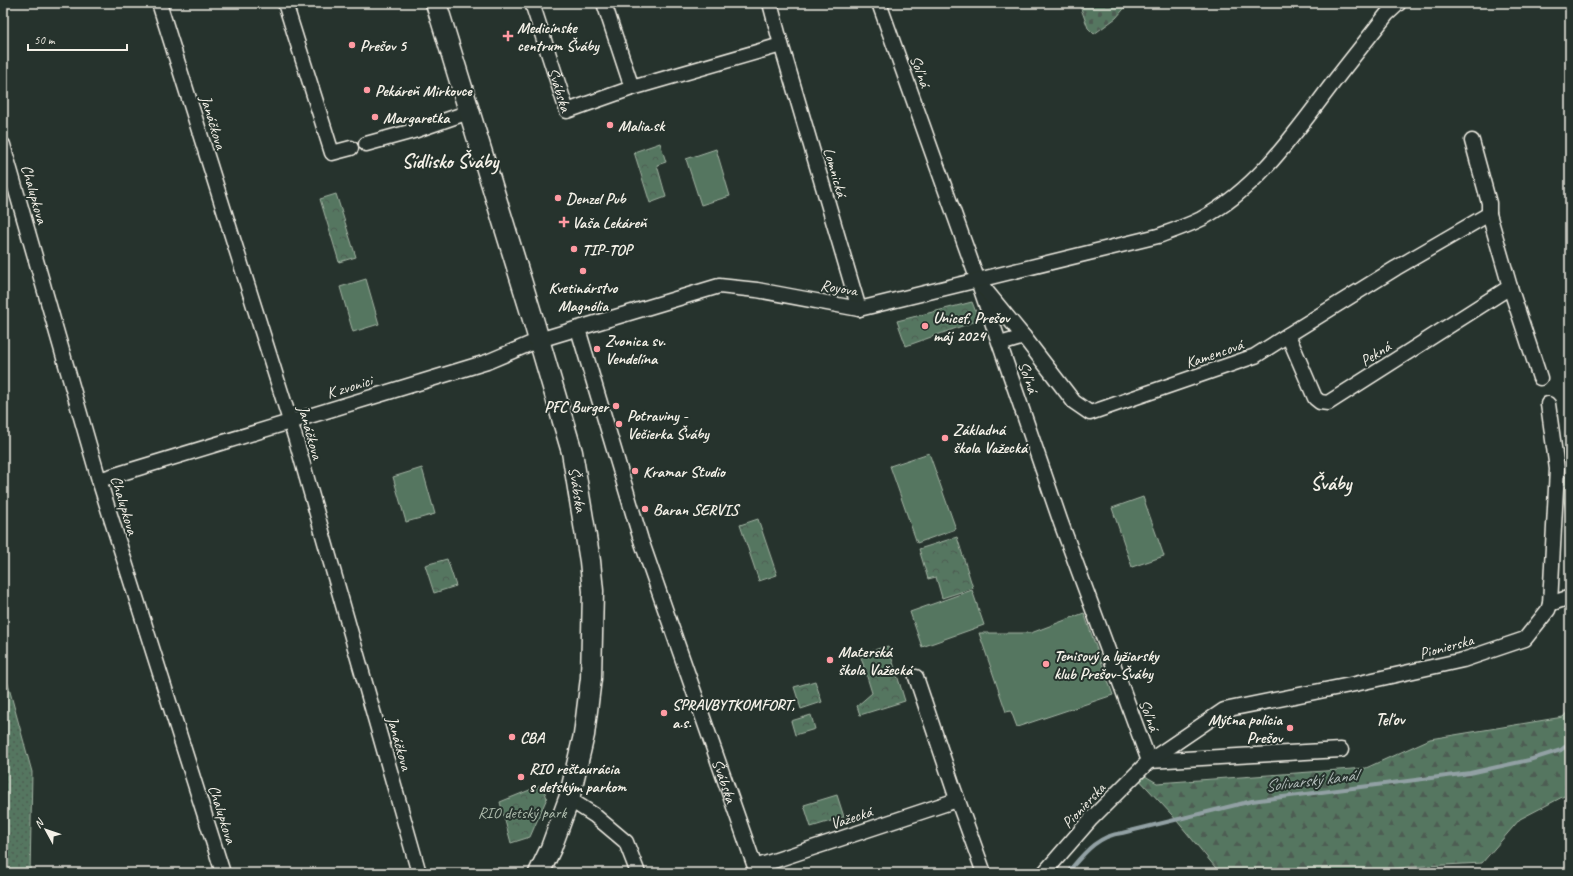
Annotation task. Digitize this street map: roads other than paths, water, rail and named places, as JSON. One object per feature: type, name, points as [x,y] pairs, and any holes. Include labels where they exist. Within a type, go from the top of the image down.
[{"type":"street","name":"Janáčkova","points":[[159,3],[290,422],[419,873]]},
{"type":"street","points":[[285,3],[332,153],[351,148]]},
{"type":"street","name":"Švábska","points":[[436,3],[572,452],[587,536],[593,591],[591,678],[584,735],[569,799],[551,848],[539,873]]},
{"type":"street","name":"Švábska","points":[[532,3],[567,111],[632,88]]},
{"type":"street","points":[[604,3],[632,88],[781,45]]},
{"type":"street","name":"Lomnická","points":[[770,3],[859,309]]},
{"type":"street","name":"Soľná","points":[[879,3],[978,281],[1061,523],[1149,761]]},
{"type":"street","name":"Royova","points":[[539,340],[719,286],[757,290],[859,309],[1158,236],[1200,220],[1232,198],[1262,171],[1296,132],[1387,14],[1399,3]]},
{"type":"street","points":[[366,144],[417,130],[468,112]]},
{"type":"street","points":[[1472,141],[1489,203],[1489,214],[1510,288],[1540,378]]},
{"type":"street","name":"Chalupkova","points":[[3,145],[99,480],[223,873]]},
{"type":"street","name":"Kamencová","points":[[978,281],[1024,337],[1074,402],[1090,413],[1255,356],[1396,268],[1489,214]]},
{"type":"street","name":"Pekná","points":[[1288,334],[1316,398],[1320,402],[1328,403],[1510,288]]},
{"type":"street","name":"Švábska","points":[[578,329],[641,540],[755,867]]},
{"type":"street","points":[[1000,344],[1024,337]]},
{"type":"street","name":"K zvonici","points":[[99,480],[486,362],[539,340]]},
{"type":"street","name":"Pionierska","points":[[1044,873],[1091,819],[1149,761],[1224,710],[1355,684],[1463,660],[1525,639],[1548,610],[1550,604],[1557,470],[1548,404]]},
{"type":"street","points":[[1550,604],[1570,597]]},
{"type":"street","points":[[916,677],[957,800],[984,873]]},
{"type":"street","points":[[1149,761],[1341,750]]},
{"type":"street","points":[[569,799],[594,815],[626,842],[638,873]]},
{"type":"street","name":"Važecká","points":[[755,867],[957,800]]},
{"type":"waterway","name":"Solivarský kanál","points":[[1067,873],[1097,842],[1113,835],[1252,801],[1470,773],[1529,760],[1561,750],[1570,743]]},
{"type":"place","name":"Medicínske centrum Šváby","points":[[508,36]]},
{"type":"place","name":"Prešov 5","points":[[352,45]]},
{"type":"place","name":"Pekáreň Mirkovce","points":[[367,90]]},
{"type":"place","name":"Margaretka","points":[[375,117]]},
{"type":"place","name":"Malia.sk","points":[[610,125]]},
{"type":"place","name":"Denzel Pub","points":[[558,198]]},
{"type":"place","name":"Vaša Lekáreň","points":[[564,222]]},
{"type":"place","name":"TIP-TOP","points":[[574,249]]},
{"type":"place","name":"Kvetinárstvo Magnólia","points":[[583,271]]},
{"type":"place","name":"Unicef, Prešov máj 2024","points":[[925,326]]},
{"type":"place","name":"Zvonica sv. Vendelína","points":[[597,349]]},
{"type":"place","name":"PFC Burger","points":[[616,406]]},
{"type":"place","name":"Potraviny - Večierka Šváby","points":[[619,424]]},
{"type":"place","name":"Základná škola Važecká","points":[[945,438]]},
{"type":"place","name":"Kramar Studio","points":[[635,471]]},
{"type":"place","name":"Baran SERVIS","points":[[645,509]]},
{"type":"place","name":"Materská škola Važecká","points":[[830,660]]},
{"type":"place","name":"Tenisový a lyžiarsky klub Prešov-Šváby","points":[[1046,664]]},
{"type":"place","name":"SPRAVBYTKOMFORT, a.s.","points":[[664,713]]},
{"type":"place","name":"Mýtna polícia Prešov","points":[[1290,728]]},
{"type":"place","name":"CBA","points":[[512,737]]},
{"type":"place","name":"RIO reštaurácia s detským parkom","points":[[521,777]]},
{"type":"district","name":"Sídlisko Šváby","points":[[450,161]]},
{"type":"district","name":"Šváby","points":[[1331,483]]},
{"type":"district","name":"Teľov","points":[[1390,719]]},
{"type":"park label","name":"RIO detský park","points":[[522,812]]}]
